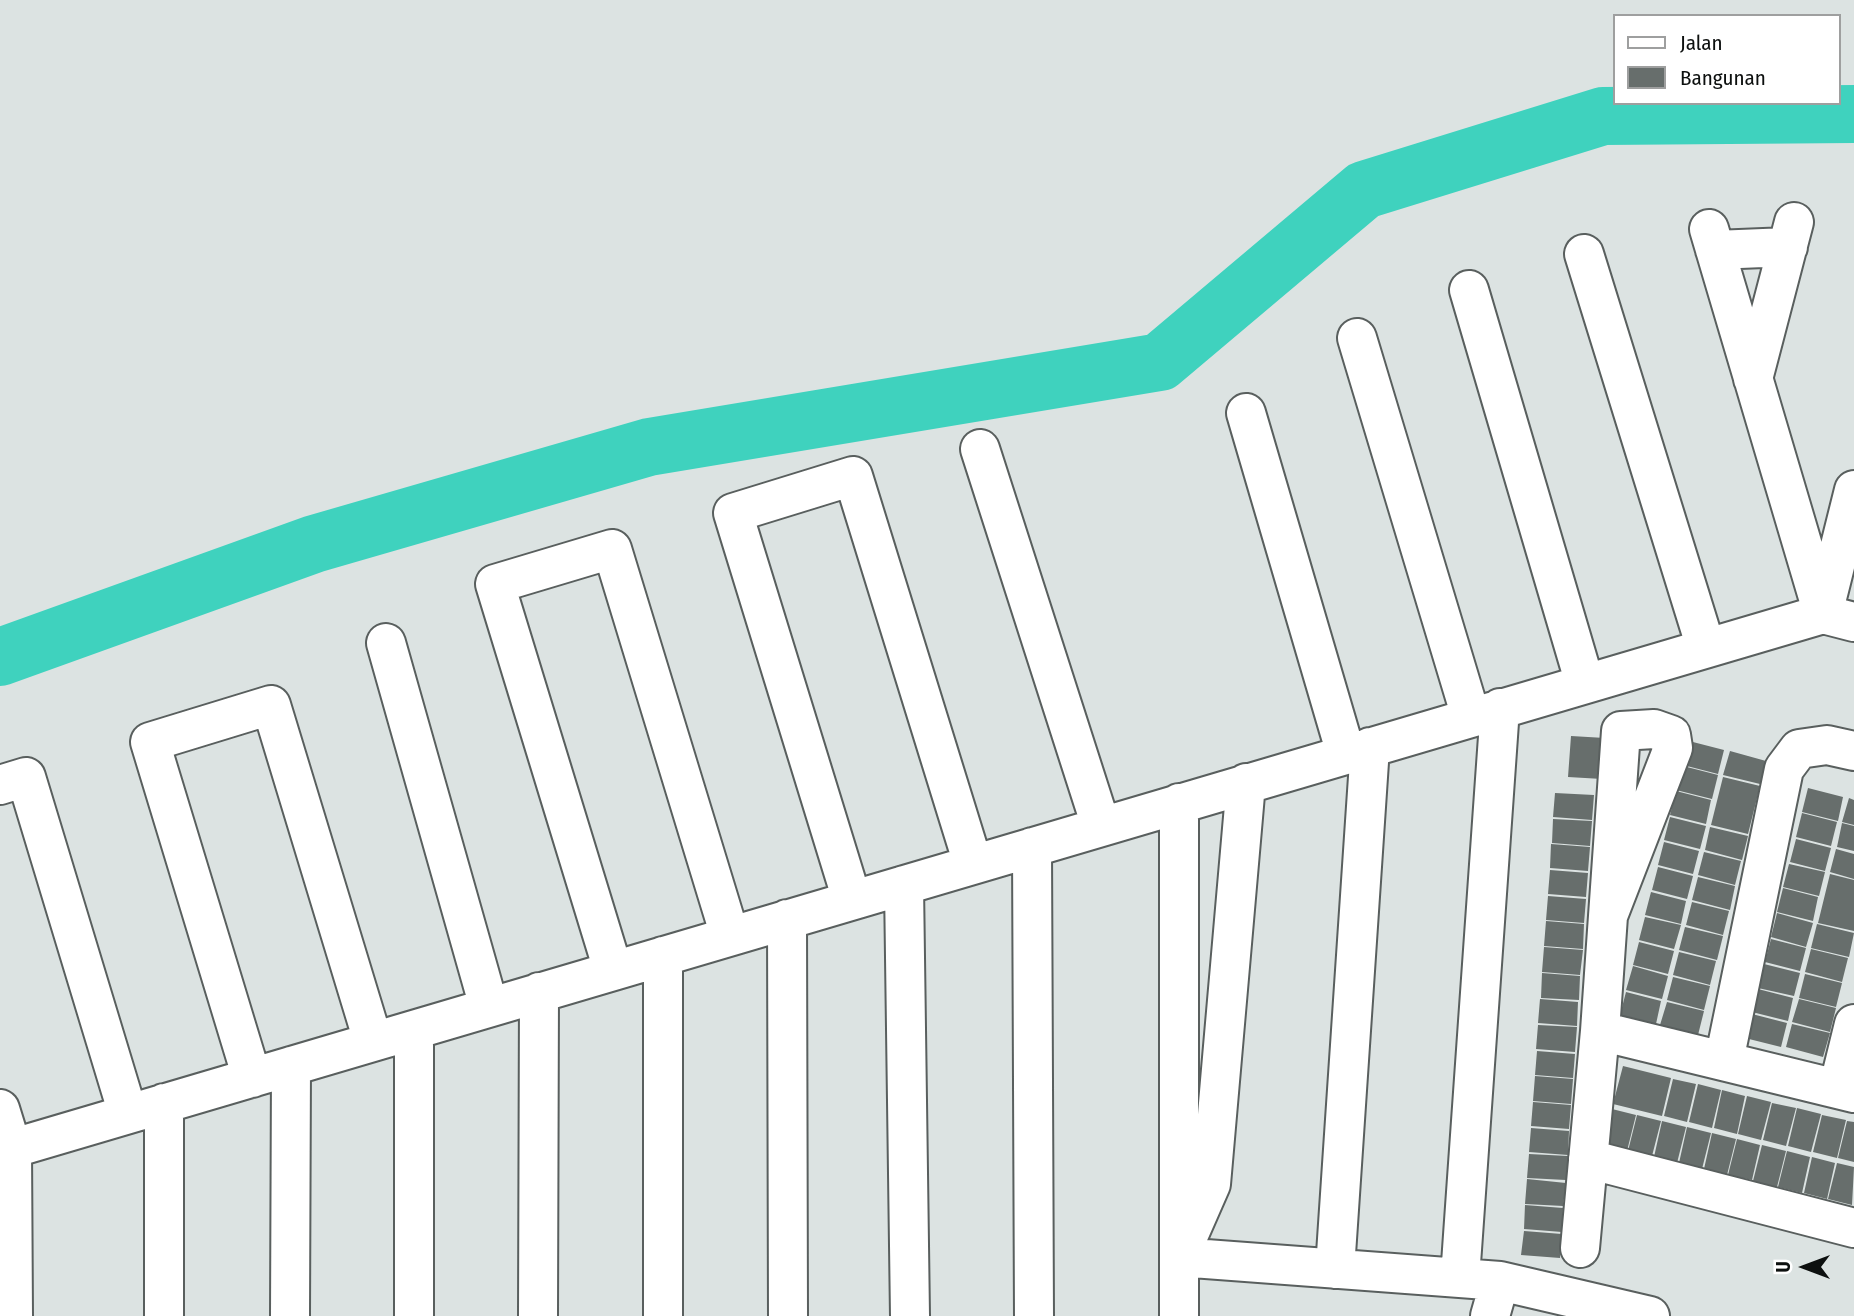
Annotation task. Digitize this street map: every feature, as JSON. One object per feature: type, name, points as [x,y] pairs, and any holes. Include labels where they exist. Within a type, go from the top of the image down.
[{"type":"street","points":[[1753,379],[1791,234],[1712,240],[1753,379],[1838,618]]},
{"type":"street","points":[[1584,254],[1706,648]]},
{"type":"street","points":[[1469,290],[1585,684]]},
{"type":"street","points":[[1357,338],[1485,713],[1460,1278]]},
{"type":"street","points":[[1246,413],[1358,750],[1335,1269]]},
{"type":"street","points":[[980,449],[1101,826]]},
{"type":"street","points":[[852,900],[733,513],[853,476],[973,864]]},
{"type":"street","points":[[1838,618],[1854,490]]},
{"type":"street","points":[[613,971],[495,584],[612,549],[730,936]]},
{"type":"street","points":[[6,1150],[1706,648],[1838,618]]},
{"type":"street","points":[[386,643],[489,1007]]},
{"type":"street","points":[[252,1077],[150,743],[271,705],[373,1041]]},
{"type":"street","points":[[1724,1061],[1784,769],[1799,749],[1827,745],[1854,751]]},
{"type":"street","points":[[0,785],[26,776],[146,1109],[164,1316]]},
{"type":"street","points":[[1179,1257],[1211,1184],[1246,783]]},
{"type":"street","points":[[1179,803],[1179,1316]]},
{"type":"street","points":[[1032,847],[1034,1316]]},
{"type":"street","points":[[904,885],[910,1316]]},
{"type":"street","points":[[1580,1248],[1608,916]]},
{"type":"street","points":[[787,919],[788,1316]]},
{"type":"street","points":[[663,956],[663,1316]]},
{"type":"street","points":[[538,1316],[539,992]]},
{"type":"street","points":[[1600,1031],[1846,1091],[1854,1024]]},
{"type":"street","points":[[414,1030],[414,1316]]},
{"type":"street","points":[[290,1316],[291,1066]]},
{"type":"street","points":[[0,1109],[6,1150],[13,1316]]},
{"type":"street","points":[[1588,1158],[1854,1227]]},
{"type":"street","points":[[1179,1257],[1460,1278],[1495,1298],[1628,1313]]},
{"type":"building","points":[[1571,736],[1605,738],[1602,779],[1568,777]]},
{"type":"building","points":[[1689,741],[1724,750],[1718,774],[1683,765]]},
{"type":"building","points":[[1730,751],[1766,761],[1760,784],[1723,775]]},
{"type":"building","points":[[1683,766],[1718,775],[1712,799],[1676,790]]},
{"type":"building","points":[[1723,777],[1760,786],[1748,834],[1711,825]]},
{"type":"building","points":[[1808,788],[1843,797],[1838,821],[1802,812]]},
{"type":"building","points":[[1676,791],[1711,800],[1706,824],[1670,815]]},
{"type":"building","points":[[1555,793],[1594,795],[1592,820],[1553,817]]},
{"type":"building","points":[[1849,798],[1854,800],[1854,825],[1842,822]]},
{"type":"building","points":[[1802,813],[1837,822],[1831,846],[1796,837]]},
{"type":"building","points":[[1670,817],[1706,826],[1700,849],[1664,840]]},
{"type":"building","points":[[1553,819],[1592,821],[1590,846],[1552,843]]},
{"type":"building","points":[[1842,823],[1854,826],[1854,851],[1837,847]]},
{"type":"building","points":[[1710,827],[1748,836],[1742,860],[1705,850]]},
{"type":"building","points":[[1796,839],[1831,848],[1825,871],[1790,862]]},
{"type":"building","points":[[1664,842],[1699,851],[1693,874],[1658,865]]},
{"type":"building","points":[[1551,844],[1590,847],[1588,871],[1550,868]]},
{"type":"building","points":[[1836,849],[1854,854],[1854,879],[1830,872]]},
{"type":"building","points":[[1704,852],[1741,861],[1735,885],[1698,875]]},
{"type":"building","points":[[1789,864],[1825,872],[1819,896],[1783,887]]},
{"type":"building","points":[[1658,867],[1693,876],[1687,899],[1652,890]]},
{"type":"building","points":[[1550,870],[1588,873],[1586,897],[1548,894]]},
{"type":"building","points":[[1830,874],[1854,880],[1854,931],[1818,923]]},
{"type":"building","points":[[1698,877],[1735,886],[1730,910],[1692,900]]},
{"type":"building","points":[[1783,888],[1818,897],[1813,921],[1777,912]]},
{"type":"building","points":[[1651,892],[1686,901],[1681,924],[1645,915]]},
{"type":"building","points":[[1548,896],[1586,899],[1584,923],[1546,920]]},
{"type":"building","points":[[1692,902],[1729,911],[1723,935],[1686,925]]},
{"type":"building","points":[[1777,913],[1813,923],[1806,947],[1771,937]]},
{"type":"building","points":[[1645,917],[1681,925],[1674,949],[1639,940]]},
{"type":"building","points":[[1546,921],[1584,924],[1583,949],[1544,946]]},
{"type":"building","points":[[1817,924],[1854,933],[1849,957],[1811,948]]},
{"type":"building","points":[[1685,927],[1723,936],[1717,960],[1679,950]]},
{"type":"building","points":[[1771,939],[1806,948],[1800,971],[1765,962]]},
{"type":"building","points":[[1639,942],[1674,951],[1668,974],[1633,965]]},
{"type":"building","points":[[1544,947],[1583,950],[1580,975],[1542,972]]},
{"type":"building","points":[[1811,949],[1848,958],[1842,982],[1805,972]]},
{"type":"building","points":[[1679,952],[1716,961],[1710,985],[1673,975]]},
{"type":"building","points":[[1764,964],[1800,973],[1794,996],[1758,988]]},
{"type":"building","points":[[1633,966],[1668,976],[1662,999],[1626,990]]},
{"type":"building","points":[[1542,973],[1580,976],[1579,1000],[1541,998]]},
{"type":"building","points":[[1805,974],[1842,983],[1836,1007],[1799,998]]},
{"type":"building","points":[[1673,977],[1710,986],[1704,1010],[1667,1000]]},
{"type":"building","points":[[1758,989],[1793,998],[1788,1021],[1752,1012]]},
{"type":"building","points":[[1626,992],[1661,1001],[1656,1024],[1620,1015]]},
{"type":"building","points":[[1540,999],[1578,1002],[1577,1026],[1538,1023]]},
{"type":"building","points":[[1799,999],[1836,1008],[1830,1032],[1792,1022]]},
{"type":"building","points":[[1667,1002],[1704,1011],[1698,1035],[1660,1025]]},
{"type":"building","points":[[1752,1014],[1787,1023],[1781,1047],[1745,1038]]},
{"type":"building","points":[[1792,1024],[1830,1033],[1823,1057],[1786,1047]]},
{"type":"building","points":[[1538,1025],[1577,1027],[1575,1052],[1536,1049]]},
{"type":"building","points":[[1537,1051],[1575,1054],[1573,1078],[1535,1075]]},
{"type":"building","points":[[1623,1066],[1671,1078],[1662,1116],[1613,1104]]},
{"type":"building","points":[[1535,1076],[1573,1079],[1571,1104],[1533,1101]]},
{"type":"building","points":[[1673,1079],[1696,1084],[1687,1122],[1664,1116]]},
{"type":"building","points":[[1698,1084],[1721,1090],[1712,1128],[1689,1122]]},
{"type":"building","points":[[1722,1090],[1745,1096],[1737,1134],[1714,1128]]},
{"type":"building","points":[[1747,1096],[1771,1102],[1761,1140],[1738,1134]]},
{"type":"building","points":[[1533,1102],[1571,1105],[1569,1129],[1531,1126]]},
{"type":"building","points":[[1772,1103],[1796,1108],[1786,1146],[1763,1140]]},
{"type":"building","points":[[1797,1108],[1821,1114],[1811,1152],[1788,1146]]},
{"type":"building","points":[[1612,1109],[1636,1115],[1627,1151],[1604,1145]]},
{"type":"building","points":[[1637,1115],[1661,1121],[1652,1156],[1628,1151]]},
{"type":"building","points":[[1822,1115],[1846,1120],[1837,1158],[1813,1152]]},
{"type":"building","points":[[1662,1121],[1686,1127],[1677,1163],[1654,1157]]},
{"type":"building","points":[[1847,1121],[1854,1122],[1854,1162],[1838,1158]]},
{"type":"building","points":[[1687,1127],[1711,1133],[1702,1169],[1679,1163]]},
{"type":"building","points":[[1531,1128],[1569,1131],[1568,1155],[1529,1152]]},
{"type":"building","points":[[1712,1133],[1736,1139],[1727,1175],[1704,1169]]},
{"type":"building","points":[[1737,1139],[1760,1145],[1752,1180],[1728,1175]]},
{"type":"building","points":[[1762,1145],[1786,1151],[1777,1187],[1753,1181]]},
{"type":"building","points":[[1787,1151],[1810,1157],[1802,1193],[1778,1187]]},
{"type":"building","points":[[1529,1154],[1568,1156],[1566,1180],[1527,1178]]},
{"type":"building","points":[[1812,1157],[1835,1163],[1827,1199],[1804,1193]]},
{"type":"building","points":[[1837,1163],[1854,1167],[1852,1205],[1828,1199]]},
{"type":"building","points":[[1527,1179],[1566,1183],[1563,1206],[1525,1204]]},
{"type":"building","points":[[1525,1205],[1563,1208],[1562,1232],[1524,1229]]},
{"type":"building","points":[[1524,1231],[1562,1234],[1560,1258],[1521,1255]]},
{"type":"waterway","points":[[0,657],[314,544],[649,447],[1160,362],[1364,190],[1603,116],[1854,114]]}]
